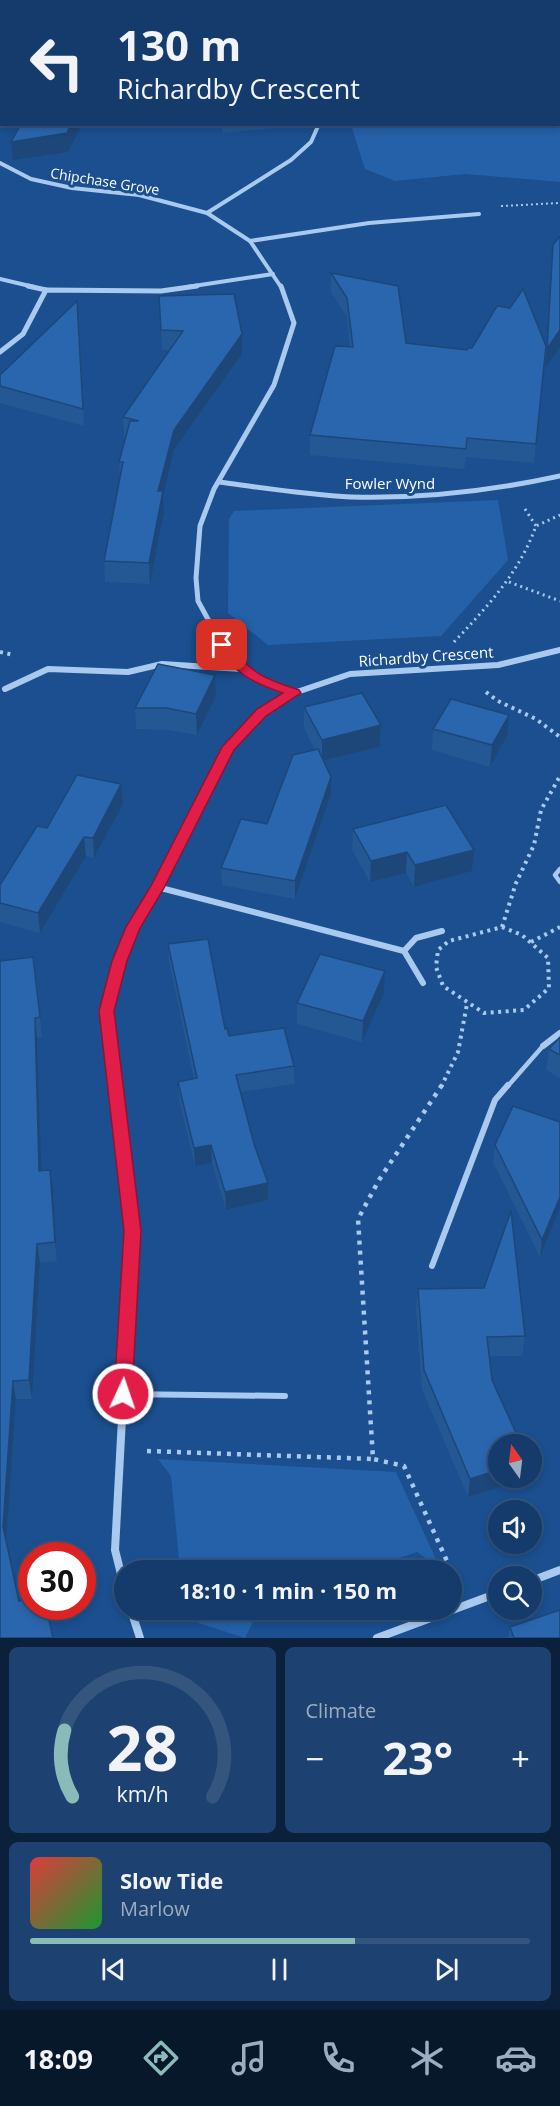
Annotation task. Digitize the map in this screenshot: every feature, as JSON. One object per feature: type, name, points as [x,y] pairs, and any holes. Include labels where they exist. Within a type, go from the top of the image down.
[{"type":"street","points":[[294,693],[264,683],[241,669],[222,645],[198,601],[196,578],[200,526],[219,482],[274,385],[294,323],[280,283],[250,241],[207,213],[291,160],[311,142],[319,126]]},
{"type":"street","name":"Chipchase Grove","points":[[0,163],[31,179],[72,188],[139,195],[207,213]]},
{"type":"street","points":[[250,241],[369,223],[479,214]]},
{"type":"street","points":[[0,279],[46,290],[161,291],[273,274]]},
{"type":"street","points":[[0,352],[23,334],[46,290]]},
{"type":"street","name":"Fowler Wynd","points":[[219,482],[368,497],[451,495],[511,488],[560,476]]},
{"type":"street","name":"Richardby Crescent","points":[[118,1560],[115,1550],[119,1449],[132,1231],[106,1011],[119,961],[133,927],[157,888],[228,747],[261,712],[294,693],[350,674],[498,665],[560,650]]},
{"type":"street","points":[[5,688],[48,669],[128,672],[162,664],[241,669]]},
{"type":"street","points":[[157,888],[404,951],[423,984]]},
{"type":"street","points":[[404,951],[417,938],[442,931]]},
{"type":"street","points":[[543,1046],[560,1033]]},
{"type":"street","points":[[542,1577],[560,1570]]},
{"type":"street","points":[[377,1638],[488,1597]]},
{"type":"street","points":[[134,1620],[140,1638]]},
{"type":"lane","points":[[560,869],[555,875],[560,882]]},
{"type":"lane","points":[[432,1266],[495,1100],[543,1046]]},
{"type":"lane","points":[[123,1394],[285,1396]]},
{"type":"path","points":[[459,667],[451,645],[509,582],[530,546],[536,526],[560,515]]},
{"type":"path","points":[[509,582],[560,601]]},
{"type":"path","points":[[482,690],[498,701],[536,719],[560,737]]},
{"type":"path","points":[[502,927],[516,883],[534,844],[541,810],[560,776]]},
{"type":"path","points":[[502,927],[522,935],[548,958],[549,988],[524,1010],[484,1013],[467,1004],[443,986],[435,968],[438,950],[449,941],[502,927]]},
{"type":"path","points":[[531,942],[560,927]]},
{"type":"path","points":[[373,1459],[358,1219],[371,1190],[431,1103],[453,1064],[467,1004]]},
{"type":"path","points":[[119,1449],[373,1459],[404,1466],[446,1560]]},
{"type":"shaded area","points":[[351,126],[560,126],[560,182],[465,174],[395,181],[365,169]]},
{"type":"shaded area","points":[[498,500],[508,560],[441,636],[268,645],[228,613],[229,519],[234,511]]},
{"type":"shaded area","points":[[158,1459],[396,1472],[436,1560],[428,1560],[417,1552],[393,1560],[179,1560],[171,1476]]},
{"type":"shaded area","points":[[190,1620],[254,1620],[245,1638]]},
{"type":"building","points":[[20,126],[70,126],[67,133],[11,142]]},
{"type":"building","points":[[560,236],[560,330],[547,349],[553,245]]},
{"type":"building","points":[[331,273],[398,286],[406,343],[467,350],[472,348],[497,306],[510,308],[523,289],[546,346],[536,444],[467,438],[466,449],[310,435],[335,346],[353,347],[347,298]]},
{"type":"building","points":[[234,294],[242,334],[174,430],[158,491],[163,491],[149,563],[104,561],[123,462],[119,462],[130,421],[139,421],[123,417],[183,331],[161,330],[159,296]]},
{"type":"building","points":[[77,301],[83,409],[0,386],[0,375]]},
{"type":"building","points":[[158,664],[215,675],[196,714],[167,708],[135,708]]},
{"type":"building","points":[[362,693],[381,725],[322,740],[304,707]]},
{"type":"building","points":[[451,699],[509,715],[492,745],[433,729]]},
{"type":"building","points":[[318,749],[331,777],[295,881],[221,868],[241,819],[267,824],[293,755]]},
{"type":"building","points":[[77,775],[121,784],[93,838],[84,837],[38,913],[0,903],[0,885],[37,826],[47,828]]},
{"type":"building","points":[[446,805],[474,850],[415,865],[407,852],[371,861],[353,829]]},
{"type":"building","points":[[208,939],[225,1029],[227,1028],[229,1036],[284,1028],[294,1066],[236,1075],[254,1144],[268,1183],[225,1192],[211,1145],[194,1148],[178,1082],[197,1078],[168,944]]},
{"type":"building","points":[[320,954],[385,971],[363,1021],[297,1003]]},
{"type":"building","points":[[33,957],[40,1017],[35,1018],[39,1171],[50,1170],[55,1242],[37,1244],[29,1380],[13,1381],[3,1527],[18,1596],[18,1620],[49,1620],[53,1638],[0,1638],[0,961]]},
{"type":"building","points":[[560,1037],[560,1055],[549,1049]]},
{"type":"building","points":[[513,1106],[560,1122],[560,1197],[542,1240],[495,1145]]},
{"type":"building","points":[[511,1211],[525,1336],[487,1337],[492,1380],[516,1434],[488,1434],[488,1473],[470,1479],[424,1370],[418,1289],[484,1288]]},
{"type":"building","points":[[560,1610],[560,1638],[514,1638],[510,1627],[531,1620],[542,1620],[542,1616]]},
{"type":"route","points":[[123,1394],[132,1231],[106,1011],[119,961],[133,927],[157,888],[228,747],[261,712],[294,693],[264,683],[241,669],[222,645]]}]
